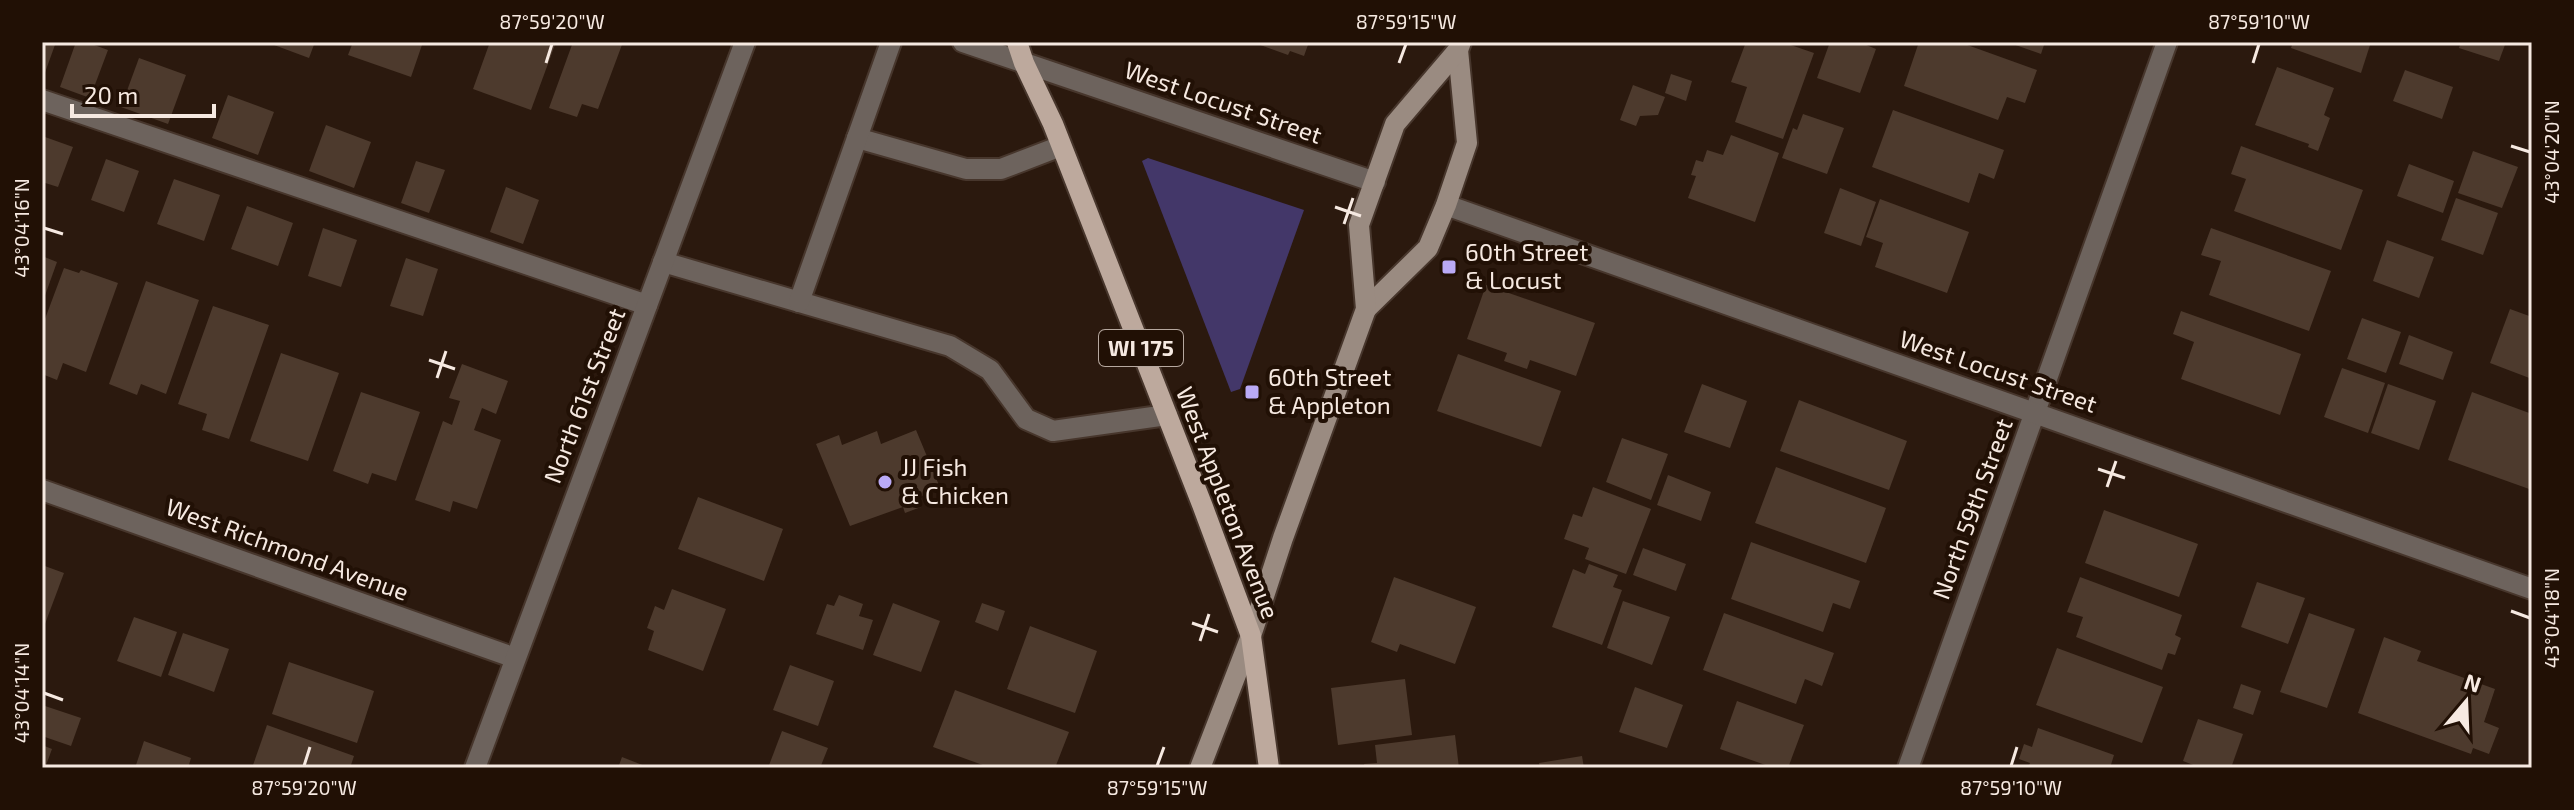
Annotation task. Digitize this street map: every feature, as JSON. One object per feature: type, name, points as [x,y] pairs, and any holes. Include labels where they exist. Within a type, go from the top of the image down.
[{"type":"main road","name":"West Appleton Avenue","points":[[1017,42],[1167,415],[1251,636],[1269,768]]},
{"type":"main road","points":[[1200,768],[1251,636],[1366,309],[1359,225],[1395,124],[1459,46]]},
{"type":"main road","points":[[1366,309],[1428,248],[1446,205],[1467,143],[1459,46]]},
{"type":"street","name":"North 61st Street","points":[[475,768],[745,42]]},
{"type":"street","points":[[799,302],[891,42]]},
{"type":"street","name":"West Locust Street","points":[[963,42],[1375,182]]},
{"type":"street","name":"North 59th Street","points":[[1908,768],[2167,42]]},
{"type":"street","points":[[42,100],[647,305]]},
{"type":"street","points":[[857,138],[966,169],[1001,169],[1061,146]]},
{"type":"street","name":"West Locust Street","points":[[1446,205],[2532,589]]},
{"type":"street","points":[[663,262],[950,346],[990,370],[1026,419],[1053,431],[1167,415]]},
{"type":"street","name":"West Richmond Avenue","points":[[42,490],[515,658]]},
{"type":"shaded area","points":[[1148,158],[1304,210],[1240,389],[1231,392],[1142,161]]},
{"type":"building","points":[[42,42],[56,42],[42,81]]},
{"type":"building","points":[[76,42],[86,42],[108,50],[90,98],[60,87]]},
{"type":"building","points":[[266,42],[315,42],[309,58]]},
{"type":"building","points":[[353,42],[423,42],[411,77],[348,55]]},
{"type":"building","points":[[490,42],[556,42],[531,110],[473,89]]},
{"type":"building","points":[[573,42],[623,42],[598,109],[582,104],[577,117],[549,108]]},
{"type":"building","points":[[1252,42],[1309,42],[1304,56],[1290,51],[1288,55]]},
{"type":"building","points":[[1746,42],[1782,42],[1814,53],[1783,139],[1735,122],[1747,87],[1731,82]]},
{"type":"building","points":[[1830,42],[1859,42],[1876,49],[1860,93],[1817,78]]},
{"type":"building","points":[[1919,42],[1959,42],[2037,70],[2025,103],[2007,97],[1998,120],[1904,86]]},
{"type":"building","points":[[2007,42],[2045,42],[2041,54]]},
{"type":"building","points":[[2293,42],[2371,42],[2361,73],[2291,48]]},
{"type":"building","points":[[2461,42],[2506,42],[2499,61],[2459,48]]},
{"type":"building","points":[[139,58],[186,75],[168,124],[121,107]]},
{"type":"building","points":[[2277,67],[2334,88],[2324,115],[2330,118],[2318,151],[2308,147],[2309,144],[2255,125]]},
{"type":"building","points":[[2405,70],[2453,87],[2442,119],[2393,101]]},
{"type":"building","points":[[1671,74],[1692,81],[1686,101],[1665,93]]},
{"type":"building","points":[[1633,85],[1665,97],[1658,115],[1640,116],[1636,126],[1620,120]]},
{"type":"building","points":[[228,95],[274,112],[258,155],[212,138]]},
{"type":"building","points":[[1893,110],[2004,150],[1994,179],[1979,173],[1969,203],[1872,167]]},
{"type":"building","points":[[1803,114],[1844,128],[1827,174],[1782,158],[1793,128],[1797,130]]},
{"type":"building","points":[[326,125],[371,142],[354,188],[309,171]]},
{"type":"building","points":[[1731,135],[1779,153],[1755,222],[1688,198],[1696,176],[1691,175],[1696,160],[1703,162],[1707,150],[1723,155]]},
{"type":"building","points":[[45,137],[73,147],[58,187],[42,182]]},
{"type":"building","points":[[2241,146],[2363,190],[2341,250],[2234,211],[2246,179],[2231,174]]},
{"type":"building","points":[[2473,151],[2518,167],[2502,208],[2458,193]]},
{"type":"building","points":[[106,159],[139,171],[124,212],[91,200]]},
{"type":"building","points":[[416,161],[445,170],[429,213],[401,203]]},
{"type":"building","points":[[2409,164],[2454,181],[2443,213],[2397,196]]},
{"type":"building","points":[[174,179],[220,195],[204,241],[157,224]]},
{"type":"building","points":[[506,187],[539,200],[523,244],[490,232]]},
{"type":"building","points":[[1840,188],[1876,202],[1861,246],[1824,233]]},
{"type":"building","points":[[2456,198],[2498,213],[2483,255],[2441,240]]},
{"type":"building","points":[[1880,199],[1969,232],[1947,293],[1875,267],[1883,243],[1866,237]]},
{"type":"building","points":[[247,206],[293,223],[278,266],[231,249]]},
{"type":"building","points":[[323,228],[357,240],[341,287],[308,276]]},
{"type":"building","points":[[2211,228],[2331,271],[2309,331],[2209,295],[2221,261],[2201,255]]},
{"type":"building","points":[[2387,240],[2434,257],[2419,298],[2373,281]]},
{"type":"building","points":[[42,256],[57,262],[42,304]]},
{"type":"building","points":[[406,258],[438,269],[423,316],[390,306]]},
{"type":"building","points":[[64,268],[79,273],[81,270],[118,283],[86,372],[63,363],[57,380],[42,374],[42,327]]},
{"type":"building","points":[[146,281],[199,300],[166,394],[141,384],[137,395],[109,384]]},
{"type":"building","points":[[1486,285],[1595,323],[1576,376],[1530,360],[1527,369],[1504,361],[1507,353],[1467,339]]},
{"type":"building","points":[[213,306],[269,325],[229,439],[202,430],[207,414],[178,404]]},
{"type":"building","points":[[2510,309],[2532,317],[2532,379],[2490,363]]},
{"type":"building","points":[[2181,311],[2301,354],[2280,415],[2181,379],[2194,342],[2173,334]]},
{"type":"building","points":[[2362,318],[2401,332],[2386,373],[2347,359]]},
{"type":"building","points":[[2409,335],[2453,352],[2443,380],[2399,364]]},
{"type":"building","points":[[281,353],[339,373],[308,461],[250,441]]},
{"type":"building","points":[[1458,354],[1561,391],[1541,447],[1437,411]]},
{"type":"building","points":[[462,364],[508,381],[496,414],[482,408],[474,430],[501,440],[477,509],[453,501],[450,512],[415,500],[443,421],[452,425],[460,401],[449,398]]},
{"type":"building","points":[[2342,368],[2385,383],[2368,433],[2324,417]]},
{"type":"building","points":[[1702,384],[1747,401],[1730,448],[1684,432]]},
{"type":"building","points":[[2388,384],[2436,401],[2419,450],[2371,433]]},
{"type":"building","points":[[361,392],[420,412],[396,481],[372,473],[368,484],[333,471]]},
{"type":"building","points":[[2472,392],[2532,414],[2532,490],[2448,460]]},
{"type":"building","points":[[1799,400],[1907,441],[1889,490],[1780,451]]},
{"type":"building","name":"JJ Fish & Chicken","points":[[916,430],[941,490],[919,497],[921,507],[905,513],[903,507],[850,526],[816,444],[839,435],[842,445],[877,431],[881,444]]},
{"type":"building","points":[[1622,438],[1668,454],[1651,500],[1606,482]]},
{"type":"building","points":[[1776,467],[1886,508],[1866,563],[1755,523]]},
{"type":"building","points":[[1668,475],[1711,492],[1701,521],[1657,505]]},
{"type":"building","points":[[1593,487],[1651,509],[1626,574],[1585,559],[1589,548],[1564,539],[1573,514],[1582,517]]},
{"type":"building","points":[[698,497],[783,529],[764,581],[678,549]]},
{"type":"building","points":[[2104,510],[2198,544],[2179,597],[2085,563]]},
{"type":"building","points":[[1751,542],[1860,581],[1850,609],[1833,603],[1823,632],[1731,599]]},
{"type":"building","points":[[1643,548],[1686,564],[1676,591],[1633,575]]},
{"type":"building","points":[[1589,564],[1618,575],[1613,587],[1622,590],[1602,645],[1552,627],[1573,569],[1585,574]]},
{"type":"building","points":[[42,565],[64,573],[42,632]]},
{"type":"building","points":[[1394,577],[1476,607],[1455,664],[1400,644],[1397,652],[1371,642]]},
{"type":"building","points":[[2080,577],[2182,615],[2175,635],[2181,638],[2175,655],[2168,653],[2162,670],[2076,637],[2083,617],[2067,612]]},
{"type":"building","points":[[2257,582],[2305,598],[2288,644],[2241,627]]},
{"type":"building","points":[[672,589],[726,609],[703,671],[648,650],[654,631],[647,628],[655,606],[664,610]]},
{"type":"building","points":[[839,595],[863,604],[859,616],[873,620],[863,650],[816,634],[827,604],[834,606]]},
{"type":"building","points":[[1623,601],[1670,617],[1652,665],[1607,648]]},
{"type":"building","points":[[893,603],[940,621],[921,672],[873,655]]},
{"type":"building","points":[[982,603],[1005,611],[998,631],[975,622]]},
{"type":"building","points":[[1724,613],[1834,653],[1822,686],[1805,679],[1796,704],[1703,670]]},
{"type":"building","points":[[2309,613],[2355,629],[2327,708],[2280,692]]},
{"type":"building","points":[[134,617],[177,632],[161,677],[117,661]]},
{"type":"building","points":[[1030,626],[1097,651],[1075,713],[1007,689]]},
{"type":"building","points":[[183,633],[229,649],[214,692],[168,675]]},
{"type":"building","points":[[2384,637],[2421,651],[2417,661],[2495,689],[2484,722],[2499,728],[2489,754],[2473,748],[2471,754],[2358,713]]},
{"type":"building","points":[[2057,648],[2163,687],[2142,743],[2036,705]]},
{"type":"building","points":[[289,662],[374,691],[357,743],[272,714]]},
{"type":"building","points":[[790,665],[834,681],[818,726],[773,710]]},
{"type":"building","points":[[1405,679],[1412,735],[1338,745],[1331,688]]},
{"type":"building","points":[[2241,684],[2261,691],[2253,715],[2233,708]]},
{"type":"building","points":[[1635,687],[1683,705],[1667,748],[1619,732]]},
{"type":"building","points":[[955,690],[1069,732],[1055,768],[991,768],[933,747]]},
{"type":"building","points":[[1737,701],[1804,725],[1788,768],[1774,768],[1720,749]]},
{"type":"building","points":[[42,705],[81,718],[71,746],[42,736]]},
{"type":"building","points":[[2198,719],[2243,734],[2231,768],[2201,768],[2183,761]]},
{"type":"building","points":[[267,725],[354,756],[350,768],[252,768]]},
{"type":"building","points":[[2038,728],[2114,755],[2110,768],[2028,768],[2030,763],[2019,759],[2024,744],[2032,747]]},
{"type":"building","points":[[782,731],[828,748],[820,768],[768,768]]},
{"type":"building","points":[[1455,735],[1459,768],[1365,768],[1364,764],[1377,763],[1375,745]]},
{"type":"building","points":[[144,741],[191,758],[188,768],[135,768]]},
{"type":"building","points":[[42,745],[52,749],[45,768],[42,768]]},
{"type":"building","points":[[1582,756],[1584,768],[1540,768],[1539,763]]},
{"type":"building","points":[[622,757],[650,768],[618,768]]},
{"type":"place","name":"60th Street & Locust","points":[[1449,267]]},
{"type":"place","name":"60th Street & Appleton","points":[[1252,392]]},
{"type":"place","name":"JJ Fish & Chicken","points":[[885,482]]}]
